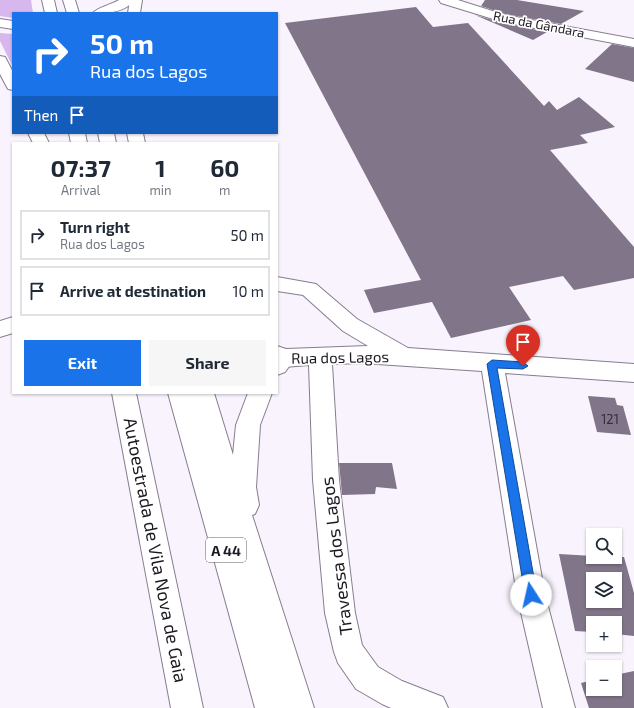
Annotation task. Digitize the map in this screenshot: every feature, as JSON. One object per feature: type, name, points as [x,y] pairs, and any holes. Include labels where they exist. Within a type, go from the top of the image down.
[{"type":"main road","points":[[48,0],[51,12]]},
{"type":"main road","points":[[69,0],[73,12]]},
{"type":"main road","points":[[102,12],[114,8],[128,0]]},
{"type":"main road","points":[[134,12],[136,0]]},
{"type":"main road","name":"Rua da Gândara","points":[[445,0],[503,18],[634,43]]},
{"type":"main road","points":[[0,60],[12,84]]},
{"type":"main road","name":"Rua dos Lagos","points":[[278,284],[309,289],[350,325],[405,357]]},
{"type":"main road","points":[[0,329],[12,325]]},
{"type":"main road","name":"Rua dos Lagos","points":[[279,360],[362,354],[634,373]]},
{"type":"main road","name":"Travessa dos Lagos","points":[[320,356],[326,480],[340,613],[349,652],[366,678],[393,694],[432,708]]},
{"type":"main road","points":[[492,364],[531,595],[559,708]]},
{"type":"main road","name":"Autoestrada de Vila Nova de Gaia","points":[[124,394],[187,708]]},
{"type":"main road","name":"A 44","points":[[180,394],[271,708]]},
{"type":"main road","points":[[202,394],[256,565],[298,708]]},
{"type":"main road","points":[[256,565],[243,487],[248,425],[260,394]]},
{"type":"shaded area","points":[[0,0],[31,0],[33,12],[12,12],[12,18],[0,16]]},
{"type":"shaded area","points":[[0,33],[12,34],[12,65],[0,41]]},
{"type":"building","points":[[485,0],[517,0],[584,11],[561,24],[505,14],[481,6]]},
{"type":"building","points":[[416,7],[433,27],[468,23],[544,106],[549,101],[557,110],[579,97],[615,127],[580,135],[588,143],[550,150],[634,247],[634,278],[574,290],[563,276],[509,287],[531,320],[451,338],[432,302],[374,313],[364,290],[421,280],[285,23]]},
{"type":"building","points":[[475,15],[503,23],[547,32],[533,40]]},
{"type":"building","points":[[612,44],[634,48],[634,82],[585,69]]},
{"type":"building","points":[[588,396],[615,398],[617,405],[623,406],[631,435],[597,432]]},
{"type":"building","points":[[339,463],[392,463],[397,489],[376,487],[375,494],[342,495]]},
{"type":"building","points":[[559,554],[586,556],[586,564],[622,564],[622,557],[624,557],[634,593],[634,636],[622,635],[622,616],[586,616],[586,632],[575,631]]},
{"type":"building","points":[[634,671],[634,708],[589,708],[581,683],[586,682],[586,696],[622,696],[622,674]]},
{"type":"route","points":[[523,366],[492,364],[531,595]]}]
